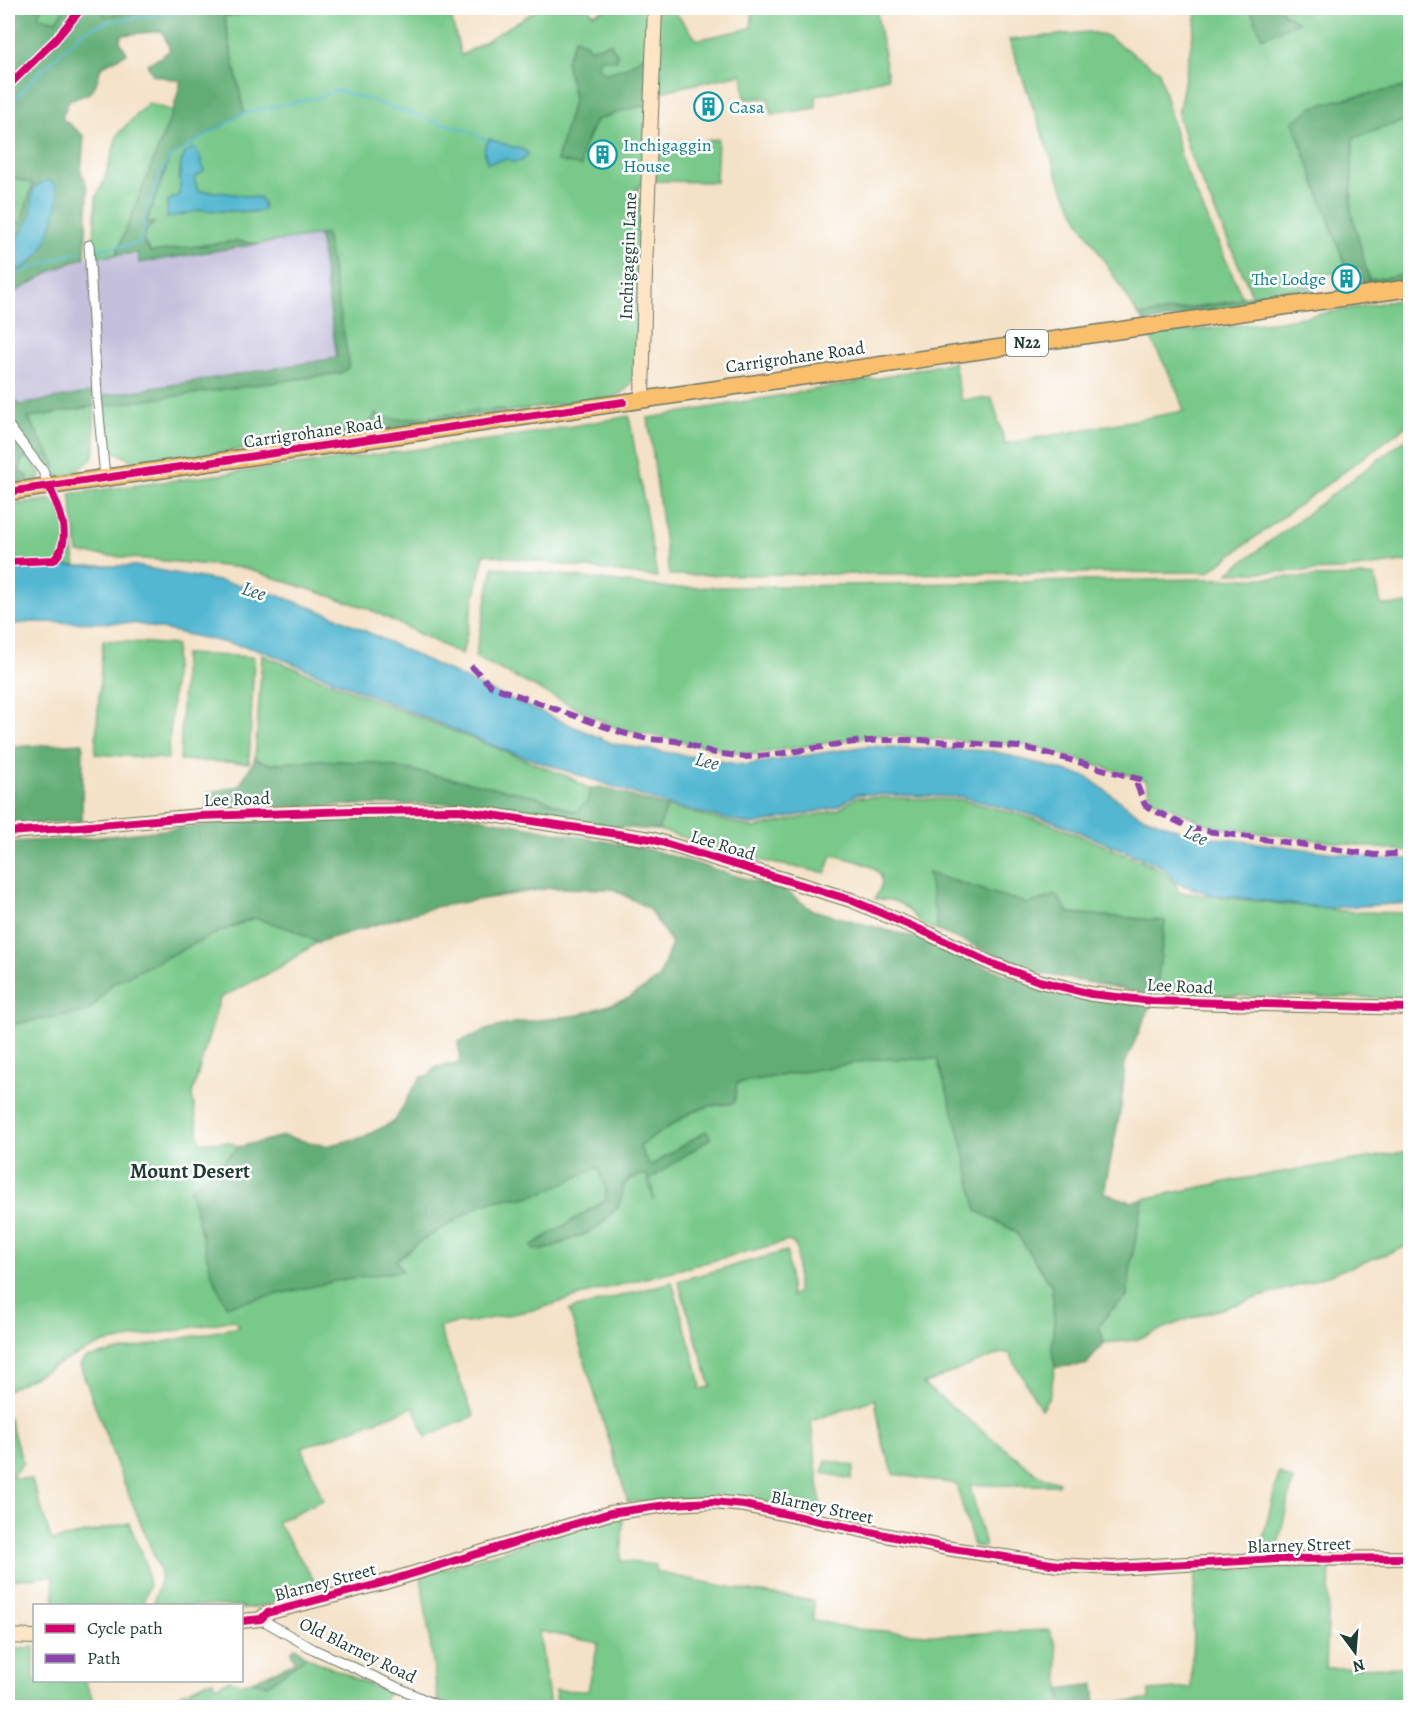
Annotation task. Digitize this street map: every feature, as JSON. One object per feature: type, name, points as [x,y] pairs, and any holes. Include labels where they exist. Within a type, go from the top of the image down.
[{"type":"highway","name":"Carrigrohane Road","points":[[8,492],[1410,288]]},
{"type":"street","name":"Inchigaggin Lane","points":[[642,399],[655,8]]},
{"type":"street","points":[[88,245],[105,477]]},
{"type":"street","points":[[8,425],[43,471],[49,486]]},
{"type":"street","name":"Lee Road","points":[[8,832],[199,816],[459,810],[651,839],[851,900],[990,963],[1039,981],[1091,993],[1152,1001],[1410,1008]]},
{"type":"street","name":"Blarney Street","points":[[243,1621],[261,1619],[267,1613],[382,1582],[610,1513],[674,1504],[712,1502],[744,1505],[940,1547],[1058,1565],[1113,1568],[1278,1559],[1410,1558]]},
{"type":"street","name":"Old Blarney Road","points":[[261,1619],[313,1649],[443,1707]]},
{"type":"street","points":[[8,1636],[33,1637]]},
{"type":"shaded area","points":[[319,235],[337,358],[103,396],[93,392],[19,405],[8,391],[8,296],[54,270],[85,257],[139,253],[140,263]]},
{"type":"green space","points":[[8,8],[41,8],[38,17],[56,21],[65,8],[107,8],[103,16],[165,8],[285,8],[281,11],[224,16],[244,113],[170,157],[146,223],[154,223],[147,229],[143,241],[151,252],[237,241],[258,244],[139,263],[138,253],[116,255],[173,111],[181,81],[153,75],[147,64],[170,50],[162,31],[121,35],[120,42],[127,53],[101,67],[92,91],[69,100],[62,118],[84,136],[81,172],[88,193],[85,257],[54,270],[8,296],[8,223],[21,223],[33,184],[8,176]]},
{"type":"green space","points":[[41,8],[65,8],[57,21],[38,17]]},
{"type":"green space","points":[[107,8],[165,8],[102,16]]},
{"type":"green space","points":[[285,8],[449,8],[461,56],[540,8],[589,8],[593,14],[609,8],[650,8],[649,53],[625,68],[607,73],[597,69],[600,59],[617,53],[610,44],[590,49],[566,61],[574,98],[557,160],[580,157],[596,120],[647,105],[645,183],[640,185],[637,191],[638,198],[642,201],[637,367],[632,382],[626,389],[612,397],[506,412],[499,409],[404,419],[382,419],[368,426],[323,436],[324,438],[138,464],[108,448],[104,406],[341,373],[326,234],[258,244],[237,241],[151,252],[143,241],[147,229],[153,223],[146,223],[170,157],[244,113],[224,16],[281,11]],"holes":[[[185,153],[198,191],[260,198],[258,212],[200,210],[179,216],[167,201],[178,196],[181,188],[179,177],[181,163]]]},
{"type":"green space","points":[[657,8],[672,8],[697,40],[751,28],[753,8],[876,8],[888,78],[816,96],[816,108],[771,115],[768,98],[745,99],[742,74],[654,93]]},
{"type":"green space","points":[[1198,8],[1250,8],[1263,37],[1297,22],[1283,13],[1280,8],[1410,8],[1410,86],[1334,101],[1293,122],[1347,270],[1312,277],[1313,285],[1252,295],[1190,155],[1178,115]]},
{"type":"green space","points":[[1250,8],[1280,8],[1283,13],[1298,22],[1262,38]]},
{"type":"green space","points":[[1088,32],[1105,35],[1159,71],[1183,164],[1242,297],[1239,300],[1139,316],[1081,224],[1059,180],[1009,40]]},
{"type":"green space","points":[[575,38],[586,43],[590,49],[610,43],[617,54],[617,60],[600,59],[597,68],[606,73],[625,68],[649,53],[647,105],[596,120],[583,148],[582,166],[557,161],[574,98],[566,61]]},
{"type":"green space","points":[[1410,86],[1410,119],[1353,138],[1351,210],[1369,280],[1410,274],[1410,283],[1365,289],[1360,268],[1347,270],[1293,122],[1311,108],[1334,101]]},
{"type":"green space","points":[[148,103],[173,111],[116,255],[93,257],[96,198],[105,178],[118,134]]},
{"type":"green space","points":[[1410,119],[1410,274],[1369,280],[1351,210],[1353,138]]},
{"type":"green space","points":[[718,139],[716,182],[655,181],[653,151]]},
{"type":"green space","points":[[8,176],[33,184],[21,223],[8,223]]},
{"type":"green space","points":[[326,234],[349,362],[348,368],[341,373],[104,406],[103,396],[337,358],[319,235]]},
{"type":"green space","points":[[1313,285],[1314,295],[1145,323],[1140,316],[1236,302],[1242,297]]},
{"type":"green space","points":[[1410,298],[1410,423],[1208,572],[669,575],[648,418],[865,381],[954,362],[961,400],[992,398],[1005,444],[1184,411],[1175,385],[1149,335],[1280,321]]},
{"type":"green space","points":[[8,391],[19,405],[93,392],[94,406],[28,418],[55,464],[53,476],[48,473],[8,421]]},
{"type":"green space","points":[[94,406],[95,450],[91,460],[71,475],[56,478],[53,476],[55,464],[28,418]]},
{"type":"green space","points":[[499,409],[506,412],[324,438],[322,436],[368,426],[376,413],[382,418],[404,419]]},
{"type":"green space","points":[[629,416],[657,577],[484,554],[462,655],[367,608],[244,568],[78,553],[70,494],[504,438]]},
{"type":"green space","points":[[8,429],[29,456],[22,459],[19,472],[28,476],[27,482],[8,484],[8,456],[17,453],[8,442]]},
{"type":"green space","points":[[1410,436],[1410,561],[1342,570],[1228,573]]},
{"type":"green space","points":[[29,456],[40,473],[39,479],[27,482],[27,476],[19,473],[22,459]]},
{"type":"green space","points":[[63,498],[76,566],[8,566],[8,505]]},
{"type":"green space","points":[[493,567],[669,588],[1375,576],[1381,605],[1410,604],[1410,852],[1214,827],[1151,799],[1146,780],[1034,746],[879,735],[749,755],[616,728],[475,657]]},
{"type":"green space","points":[[103,640],[176,645],[168,759],[95,754]]},
{"type":"green space","points":[[184,654],[254,657],[249,763],[180,760]]},
{"type":"green space","points":[[262,655],[571,778],[589,789],[589,801],[575,812],[535,796],[376,763],[319,760],[270,764],[255,759]]},
{"type":"green space","points":[[83,743],[82,821],[8,825],[8,747]]},
{"type":"green space","points":[[255,759],[270,764],[319,760],[376,763],[535,796],[575,812],[588,801],[589,789],[600,787],[667,807],[658,830],[607,825],[458,803],[207,808],[207,793],[239,786]]},
{"type":"green space","points":[[857,797],[963,800],[1049,823],[1160,869],[1176,885],[1178,892],[1354,912],[1410,913],[1410,998],[1156,995],[1165,921],[1068,913],[1056,895],[1028,904],[929,874],[938,931],[922,923],[901,904],[890,900],[875,899],[882,883],[880,875],[870,866],[854,860],[832,855],[826,873],[767,862],[658,830],[667,807],[754,828],[838,810]]},
{"type":"green space","points":[[468,816],[652,850],[786,891],[812,910],[916,938],[1037,987],[1150,1006],[1125,1064],[1121,1107],[1104,1193],[1132,1202],[1143,1199],[1127,1297],[1110,1311],[1099,1326],[1104,1343],[1086,1365],[1055,1367],[1052,1349],[1054,1320],[1052,1286],[1015,1231],[977,1211],[960,1135],[937,1059],[877,1059],[737,1083],[734,1103],[709,1106],[690,1113],[639,1146],[650,1166],[706,1131],[711,1138],[649,1180],[646,1174],[629,1178],[622,1187],[618,1207],[596,1229],[544,1250],[533,1250],[532,1245],[606,1200],[606,1188],[598,1167],[543,1193],[482,1204],[416,1244],[396,1261],[403,1271],[345,1279],[226,1306],[211,1272],[190,1189],[239,1147],[283,1136],[326,1146],[363,1137],[395,1121],[422,1077],[431,1075],[434,1068],[460,1062],[458,1042],[489,1029],[514,1023],[579,1015],[629,998],[659,978],[672,943],[648,908],[613,889],[550,888],[435,907],[318,942],[288,928],[254,918],[217,933],[113,983],[89,1011],[8,1025],[8,842],[91,838],[234,822]]},
{"type":"green space","points":[[928,873],[1028,904],[1056,895],[1069,913],[1165,921],[1156,995],[1043,974],[938,931]]},
{"type":"green space","points":[[254,918],[288,928],[318,942],[275,970],[220,998],[192,1094],[200,1142],[229,1142],[239,1147],[190,1190],[226,1305],[345,1279],[402,1271],[396,1261],[416,1244],[482,1204],[508,1198],[523,1198],[598,1167],[606,1188],[606,1200],[533,1245],[544,1250],[588,1233],[622,1196],[624,1186],[633,1178],[646,1174],[654,1200],[650,1177],[711,1137],[650,1167],[639,1146],[690,1113],[709,1106],[734,1103],[737,1083],[877,1059],[937,1059],[961,1135],[977,1211],[1015,1231],[1052,1286],[1054,1320],[1052,1349],[1055,1367],[1050,1395],[1041,1409],[1009,1353],[1001,1353],[923,1384],[1040,1476],[1059,1482],[1058,1485],[970,1485],[985,1547],[974,1546],[956,1484],[894,1474],[882,1441],[875,1399],[811,1421],[822,1516],[728,1499],[719,1494],[710,1498],[628,1502],[569,1310],[672,1282],[701,1384],[699,1389],[711,1387],[678,1281],[787,1251],[791,1296],[797,1293],[797,1250],[789,1241],[599,1290],[538,1309],[467,1323],[455,1323],[439,1328],[474,1416],[426,1437],[414,1407],[302,1448],[323,1500],[277,1522],[319,1588],[266,1605],[243,1609],[243,1604],[153,1604],[160,1581],[160,1570],[120,1473],[80,1365],[85,1358],[239,1327],[234,1320],[104,1343],[8,1390],[8,1025],[89,1011],[113,983],[217,933]]},
{"type":"green space","points":[[1410,1151],[1410,1266],[1408,1246],[1303,1284],[1188,1319],[1135,1340],[1104,1343],[1099,1326],[1110,1311],[1127,1297],[1143,1199],[1235,1180]]},
{"type":"green space","points":[[8,1416],[23,1463],[11,1477],[32,1480],[52,1541],[129,1523],[146,1564],[149,1586],[142,1604],[55,1604],[53,1576],[8,1580]]},
{"type":"green space","points":[[826,1460],[854,1466],[851,1479],[823,1473]]},
{"type":"green space","points":[[1279,1473],[1293,1481],[1276,1553],[1259,1554]]},
{"type":"green space","points":[[623,1517],[621,1561],[656,1565],[656,1572],[743,1590],[814,1601],[813,1620],[854,1629],[942,1635],[1049,1630],[1056,1646],[1062,1707],[558,1707],[555,1690],[588,1691],[598,1643],[539,1631],[550,1707],[454,1707],[438,1700],[421,1576],[597,1522]]},
{"type":"green space","points":[[1330,1567],[1326,1668],[1410,1667],[1410,1707],[1072,1708],[1096,1703],[1149,1700],[1149,1691],[1191,1688],[1195,1570]]},
{"type":"green space","points":[[33,1647],[33,1682],[85,1682],[96,1707],[8,1707],[8,1649]]},
{"type":"green space","points":[[296,1647],[306,1657],[267,1685],[252,1681],[295,1662],[291,1652]]},
{"type":"green space","points":[[306,1657],[389,1693],[379,1707],[150,1708],[206,1682],[214,1682],[216,1686],[225,1682],[238,1684],[252,1681],[267,1685]]},
{"type":"green space","points":[[1094,1684],[1096,1703],[1062,1707],[1060,1689]]},
{"type":"water","points":[[489,139],[526,151],[528,154],[522,161],[511,162],[507,159],[487,163],[484,149]]},
{"type":"water","points":[[193,147],[200,156],[204,171],[194,178],[198,191],[260,198],[264,209],[258,212],[200,210],[167,218],[167,201],[178,196],[181,164],[187,152]]},
{"type":"water","points":[[47,180],[55,184],[59,198],[49,235],[39,255],[25,267],[8,275],[8,251],[31,215],[33,188]]},
{"type":"water","name":"Lee","points":[[8,566],[136,566],[257,588],[332,615],[478,685],[614,744],[745,765],[866,746],[993,751],[1087,777],[1139,815],[1193,835],[1384,859],[1410,859],[1410,903],[1327,908],[1210,894],[1177,883],[1161,866],[1050,820],[962,797],[857,794],[837,807],[753,825],[671,806],[504,750],[260,650],[133,623],[33,622],[8,625]]},
{"type":"waterway","points":[[8,108],[32,80],[82,32],[110,21],[198,10],[235,8]]},
{"type":"waterway","points":[[95,250],[140,243],[145,228],[143,220],[161,173],[170,157],[244,113],[320,97],[337,90],[473,133],[487,141]]},
{"type":"waterway","points":[[8,285],[21,272],[73,253],[82,252]]},
{"type":"marked path","points":[[471,666],[491,686],[623,733],[648,739],[676,741],[715,753],[746,757],[882,740],[921,740],[1019,747],[1142,780],[1137,785],[1145,805],[1193,829],[1375,855],[1410,853]]},
{"type":"cycle path","points":[[8,86],[55,40],[82,8]]},
{"type":"cycle path","points":[[8,492],[623,402]]},
{"type":"cycle path","points":[[8,562],[54,560],[60,552],[63,543],[63,523],[49,486]]},
{"type":"cycle path","points":[[8,832],[199,816],[459,810],[651,839],[851,900],[990,963],[1039,981],[1091,994],[1152,1001],[1410,1008]]},
{"type":"cycle path","points":[[243,1621],[261,1619],[267,1613],[382,1583],[610,1513],[674,1504],[712,1502],[744,1505],[946,1548],[1058,1565],[1113,1568],[1278,1559],[1410,1558]]},
{"type":"place","name":"Casa","points":[[708,107]]},
{"type":"place","name":"Inchigaggin House","points":[[602,155]]},
{"type":"place","name":"The Lodge","points":[[1347,279]]},
{"type":"district","name":"Mount Desert","points":[[190,1171]]}]
